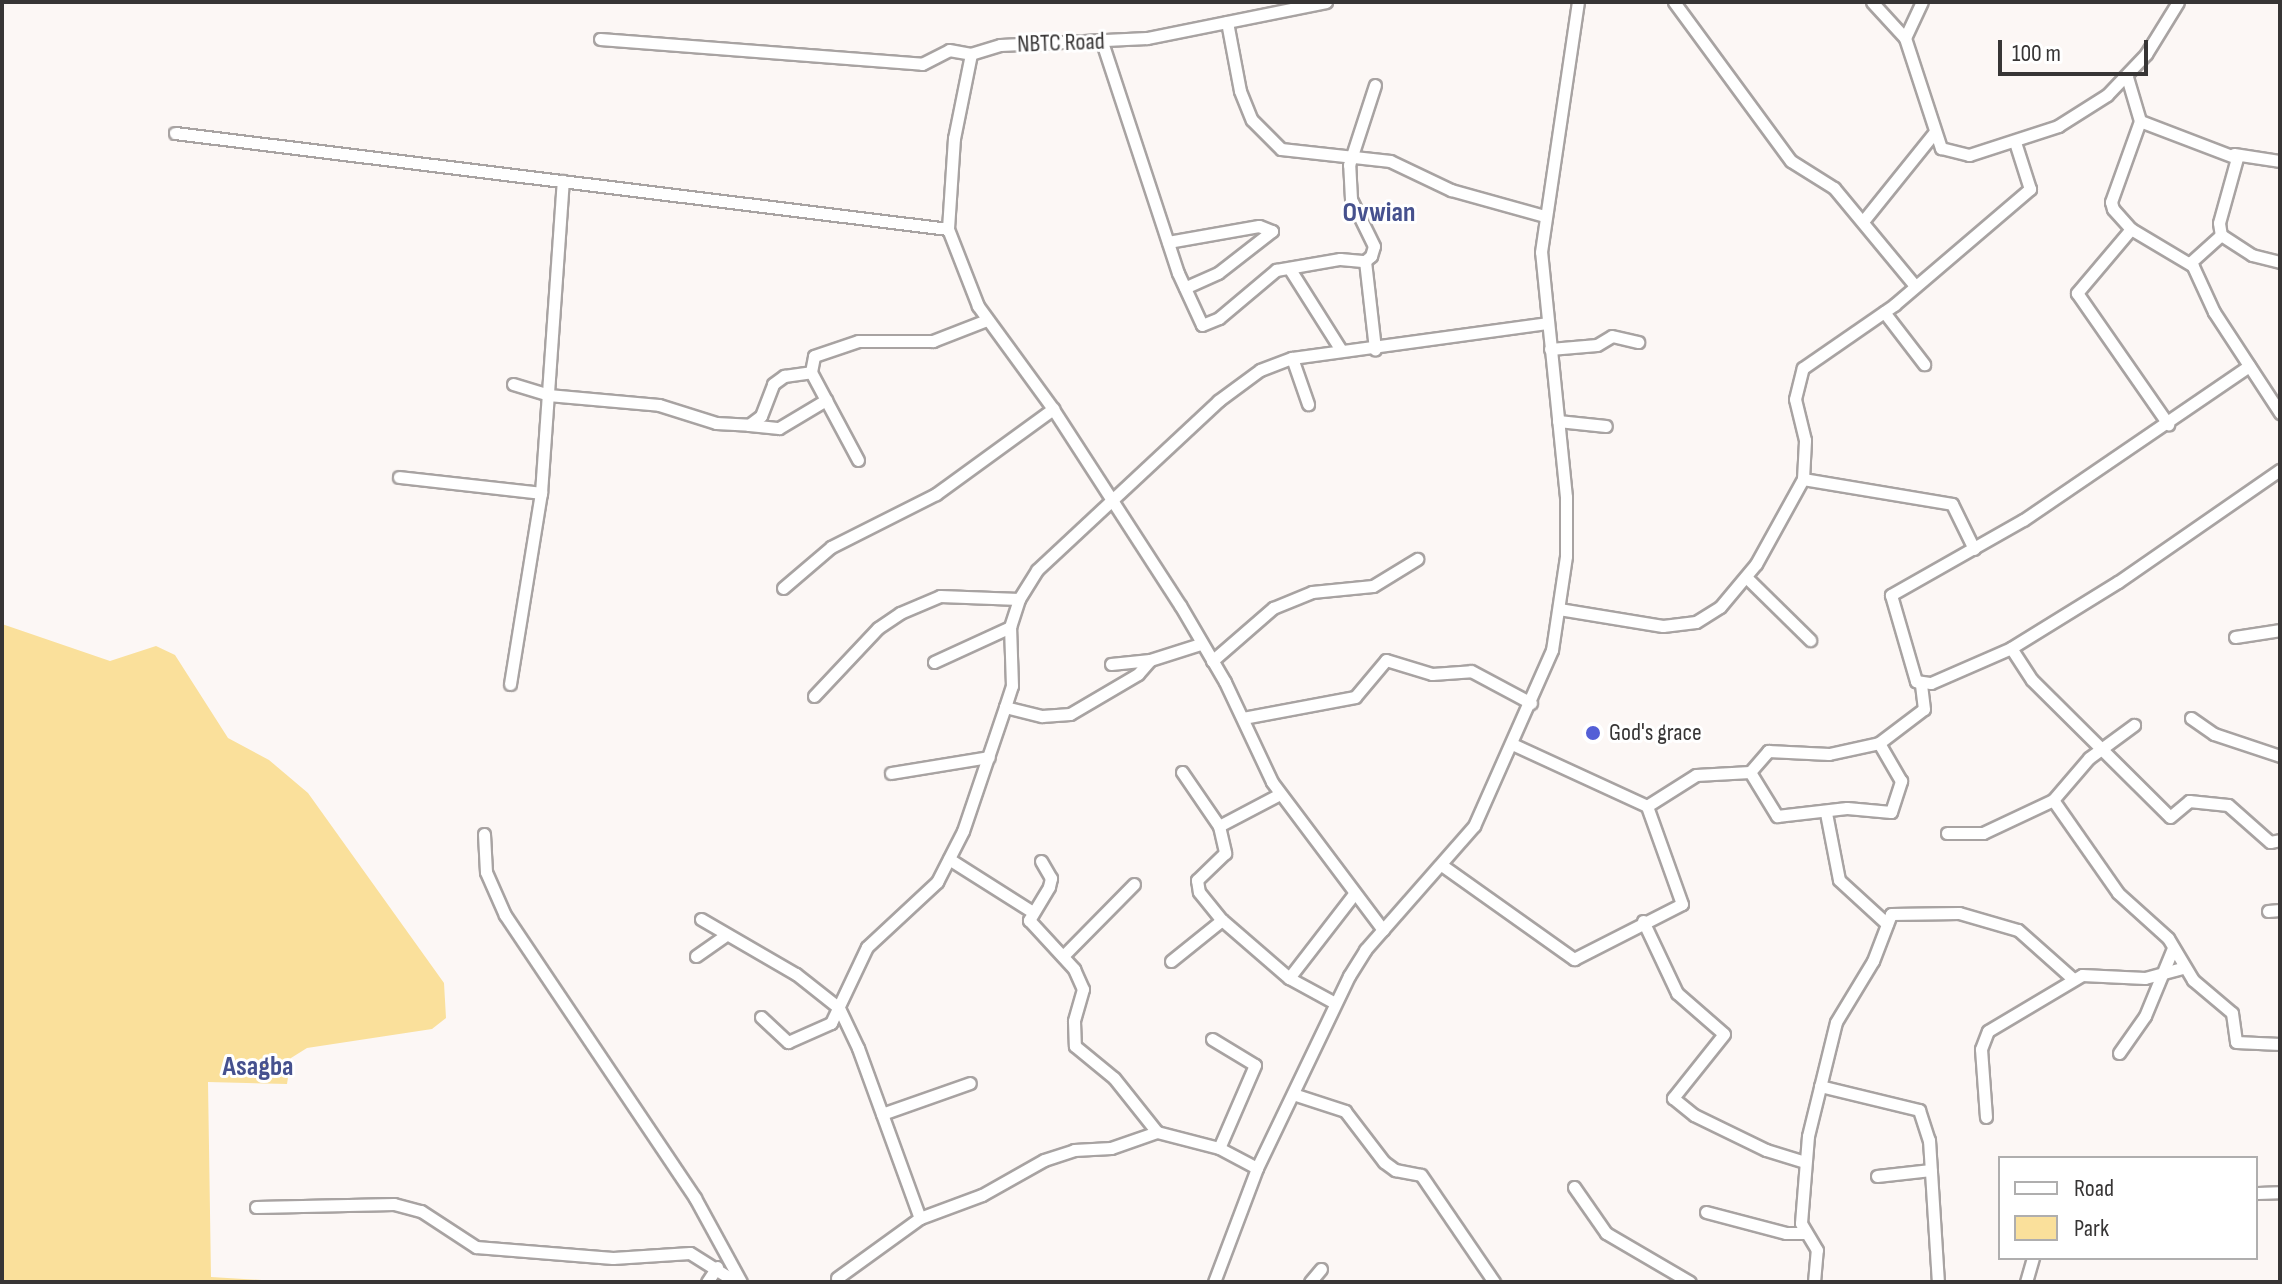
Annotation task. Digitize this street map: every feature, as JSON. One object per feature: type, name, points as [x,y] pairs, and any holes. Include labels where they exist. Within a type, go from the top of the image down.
[{"type":"street","name":"NBTC Road","points":[[600,39],[922,64],[949,50],[971,54],[1000,45],[1102,42],[1326,2]]},
{"type":"street","points":[[1214,1282],[1257,1168],[1335,1003],[1365,950],[1443,866],[1474,826],[1552,650],[1566,531],[1541,252],[1578,2]]},
{"type":"street","points":[[1674,2],[1791,161],[1834,188],[1864,220],[1915,286]]},
{"type":"street","points":[[1872,2],[1905,38],[1934,133],[1950,153],[1969,155],[2058,126],[2127,77],[2178,2]]},
{"type":"street","points":[[1905,38],[1922,2]]},
{"type":"street","points":[[1227,22],[1240,91],[1264,137],[1281,149],[1352,154],[1390,161],[1451,190],[1545,216]]},
{"type":"street","points":[[1102,42],[1168,242],[1202,325],[1219,318],[1276,270],[1291,271],[1340,259],[1365,261]]},
{"type":"street","points":[[971,54],[954,138],[948,229],[987,320],[1053,409],[1212,661],[1280,794],[1383,930]]},
{"type":"street","points":[[2127,77],[2140,121],[2111,202],[2131,229],[2193,266]]},
{"type":"street","points":[[1375,85],[1352,154],[1351,199],[1374,246],[1365,261],[1375,349]]},
{"type":"street","points":[[2140,121],[2234,154],[2280,161]]},
{"type":"street","points":[[175,133],[948,229]]},
{"type":"street","points":[[1864,220],[1934,133]]},
{"type":"street","points":[[1559,609],[1618,622],[1696,622],[1720,607],[1746,577],[1803,479],[1805,440],[1795,399],[1796,381],[1820,354],[1884,312],[2030,189],[2015,142]]},
{"type":"street","points":[[2234,154],[2236,166],[2219,223],[2221,235],[2252,255],[2280,262]]},
{"type":"street","points":[[510,684],[541,493],[563,181]]},
{"type":"street","points":[[1168,242],[1259,226],[1272,231],[1218,273],[1185,288]]},
{"type":"street","points":[[2131,229],[2077,293],[2168,424]]},
{"type":"street","points":[[2221,235],[2192,259],[2193,266],[2214,312],[2280,413]]},
{"type":"street","points":[[1291,271],[1341,350]]},
{"type":"street","points":[[1884,312],[1924,364]]},
{"type":"street","points":[[858,460],[811,372],[810,353],[858,341],[933,341],[987,320]]},
{"type":"street","points":[[761,1017],[788,1042],[831,1023],[867,947],[937,882],[989,757],[1012,686],[1010,627],[1019,599],[1037,570],[1112,504],[1218,401],[1260,370],[1292,358],[1547,323]]},
{"type":"street","points":[[1550,349],[1597,345],[1612,336],[1638,342]]},
{"type":"street","points":[[1292,358],[1308,404]]},
{"type":"street","points":[[1647,806],[1696,775],[1750,772],[1768,751],[1829,754],[1879,743],[1924,709],[1921,686],[1891,595],[1974,549],[2168,424],[2249,366]]},
{"type":"street","points":[[749,425],[761,416],[773,384],[784,376],[811,372]]},
{"type":"street","points":[[513,384],[548,395],[659,405],[716,423],[779,428],[826,400]]},
{"type":"street","points":[[783,588],[824,551],[936,494],[1053,409]]},
{"type":"street","points":[[1558,421],[1606,426]]},
{"type":"street","points":[[1921,686],[2011,648],[2118,582],[2280,470]]},
{"type":"street","points":[[399,477],[541,493]]},
{"type":"street","points":[[1803,479],[1952,504],[1974,549]]},
{"type":"street","points":[[1212,661],[1273,608],[1312,592],[1373,586],[1417,559]]},
{"type":"street","points":[[1746,577],[1810,640]]},
{"type":"street","points":[[814,696],[878,628],[900,613],[940,596],[1019,599]]},
{"type":"street","points":[[934,662],[1010,627]]},
{"type":"street","points":[[2235,637],[2280,630]]},
{"type":"street","points":[[1111,664],[1150,660],[1200,644]]},
{"type":"street","points":[[2011,648],[2032,680],[2170,817],[2189,801],[2228,805],[2270,842],[2280,840]]},
{"type":"street","points":[[1005,707],[1042,716],[1070,714],[1138,674],[1150,660]]},
{"type":"street","points":[[1243,718],[1355,697],[1386,660],[1432,674],[1471,671],[1531,703]]},
{"type":"street","points":[[2191,718],[2224,738],[2280,756]]},
{"type":"street","points":[[1947,833],[1983,833],[2053,800],[2101,748],[2134,725]]},
{"type":"street","points":[[1750,772],[1777,816],[1826,813],[1847,808],[1881,813],[1894,809],[1899,774],[1879,743]]},
{"type":"street","points":[[1443,866],[1574,959],[1587,956],[1643,921],[1682,904],[1647,806],[1512,744]]},
{"type":"street","points":[[891,773],[989,757]]},
{"type":"street","points":[[1182,772],[1219,826],[1225,853],[1197,885],[1222,920],[1289,978],[1335,1003]]},
{"type":"street","points":[[1219,826],[1280,794]]},
{"type":"street","points":[[2053,800],[2118,893],[2173,948],[2182,968],[2193,980],[2232,1013],[2236,1042],[2280,1044]]},
{"type":"street","points":[[1826,813],[1839,880],[1887,924]]},
{"type":"street","points":[[484,834],[486,872],[505,915],[695,1198],[738,1282]]},
{"type":"street","points":[[949,859],[1031,911],[1035,928],[1063,956],[1083,989],[1074,1021],[1075,1046],[1114,1078],[1157,1132]]},
{"type":"street","points":[[1031,911],[1051,878],[1041,861]]},
{"type":"street","points":[[1063,956],[1134,884]]},
{"type":"street","points":[[1289,978],[1354,894]]},
{"type":"street","points":[[1814,1282],[1817,1250],[1801,1223],[1803,1161],[1836,1022],[1867,971],[1895,911],[1959,913],[1995,922],[2030,936],[2073,979]]},
{"type":"street","points":[[701,919],[796,974],[839,1008],[920,1218]]},
{"type":"street","points":[[1171,961],[1222,920]]},
{"type":"street","points":[[1643,921],[1677,993],[1724,1034],[1673,1098],[1694,1115],[1751,1143],[1803,1161]]},
{"type":"street","points":[[696,956],[726,935]]},
{"type":"street","points":[[2119,1053],[2145,1016],[2173,948]]},
{"type":"street","points":[[2163,976],[2182,968]]},
{"type":"street","points":[[1986,1117],[1983,1039],[2073,979],[2163,976],[2193,980]]},
{"type":"street","points":[[1212,1039],[1255,1065],[1219,1148]]},
{"type":"street","points":[[882,1114],[970,1083]]},
{"type":"street","points":[[1820,1086],[1919,1110],[1929,1140],[1938,1282]]},
{"type":"street","points":[[1293,1094],[1345,1111],[1384,1162],[1395,1170],[1421,1175],[1494,1282]]},
{"type":"street","points":[[837,1278],[920,1218],[982,1195],[1061,1152],[1111,1148],[1157,1132],[1219,1148],[1257,1168]]},
{"type":"street","points":[[1877,1176],[1931,1170]]},
{"type":"street","points":[[1574,1187],[1606,1233],[1690,1282]]},
{"type":"street","points":[[2258,1193],[2280,1192]]},
{"type":"street","points":[[256,1207],[394,1204],[421,1211],[476,1247],[613,1258],[690,1253],[738,1282]]},
{"type":"street","points":[[1706,1212],[1786,1233],[1805,1233]]},
{"type":"street","points":[[2026,1282],[2032,1260]]},
{"type":"street","points":[[707,1282],[717,1267]]},
{"type":"street","points":[[1310,1282],[1321,1269]]},
{"type":"green space","points":[[2,624],[110,661],[156,646],[175,655],[228,738],[269,760],[308,793],[444,983],[446,1018],[432,1029],[307,1048],[291,1058],[287,1084],[208,1082],[211,1277],[293,1282],[2,1282]]},
{"type":"place","name":"God's grace","points":[[1593,733]]},
{"type":"district","name":"Ovwian","points":[[1379,213]]},
{"type":"district","name":"Asagba","points":[[258,1067]]}]
